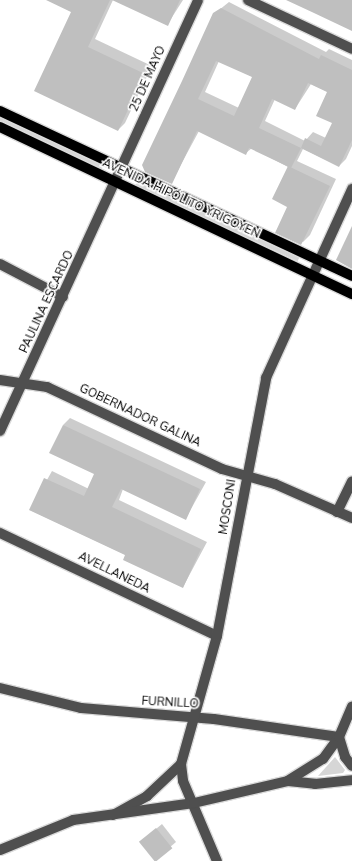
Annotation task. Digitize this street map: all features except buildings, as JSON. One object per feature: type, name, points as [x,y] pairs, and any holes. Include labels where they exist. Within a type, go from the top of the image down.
[{"type":"main road","name":"AVENIDA HIPÓLITO YRIGOYEN","points":[[0,111],[352,276]]},
{"type":"main road","name":"AVENIDA HIPÓLITO YRIGOYEN","points":[[0,127],[352,294]]},
{"type":"street","name":"25 DE MAYO","points":[[116,183],[198,0]]},
{"type":"street","points":[[248,0],[352,49]]},
{"type":"street","name":"PAULINA ESCARDO","points":[[0,431],[116,183]]},
{"type":"street","name":"MOSCONI","points":[[217,861],[194,803],[183,781],[181,764],[196,717],[217,636],[266,378],[310,275],[352,189]]},
{"type":"street","points":[[0,264],[63,297]]},
{"type":"street","name":"GOBERNADOR GALINA","points":[[0,380],[22,385],[47,387],[246,478],[275,484],[352,518]]},
{"type":"street","points":[[337,512],[352,481]]},
{"type":"street","name":"AVELLANEDA","points":[[0,532],[217,636]]},
{"type":"street","name":"FURNILLO","points":[[0,688],[80,708],[196,717],[339,737]]},
{"type":"street","points":[[0,850],[73,820],[194,803],[288,781],[312,768],[339,737],[352,707]]},
{"type":"street","points":[[339,737],[345,757],[352,766]]},
{"type":"street","name":"MOSCONI","points":[[113,815],[147,796],[181,764]]},
{"type":"street","points":[[288,781],[315,784],[352,780]]},
{"type":"shaded area","points":[[0,117],[103,165],[101,170],[0,123]]},
{"type":"shaded area","points":[[137,182],[299,258],[298,261],[135,186]]},
{"type":"shaded area","points":[[335,757],[345,770],[343,773],[318,776]]}]
